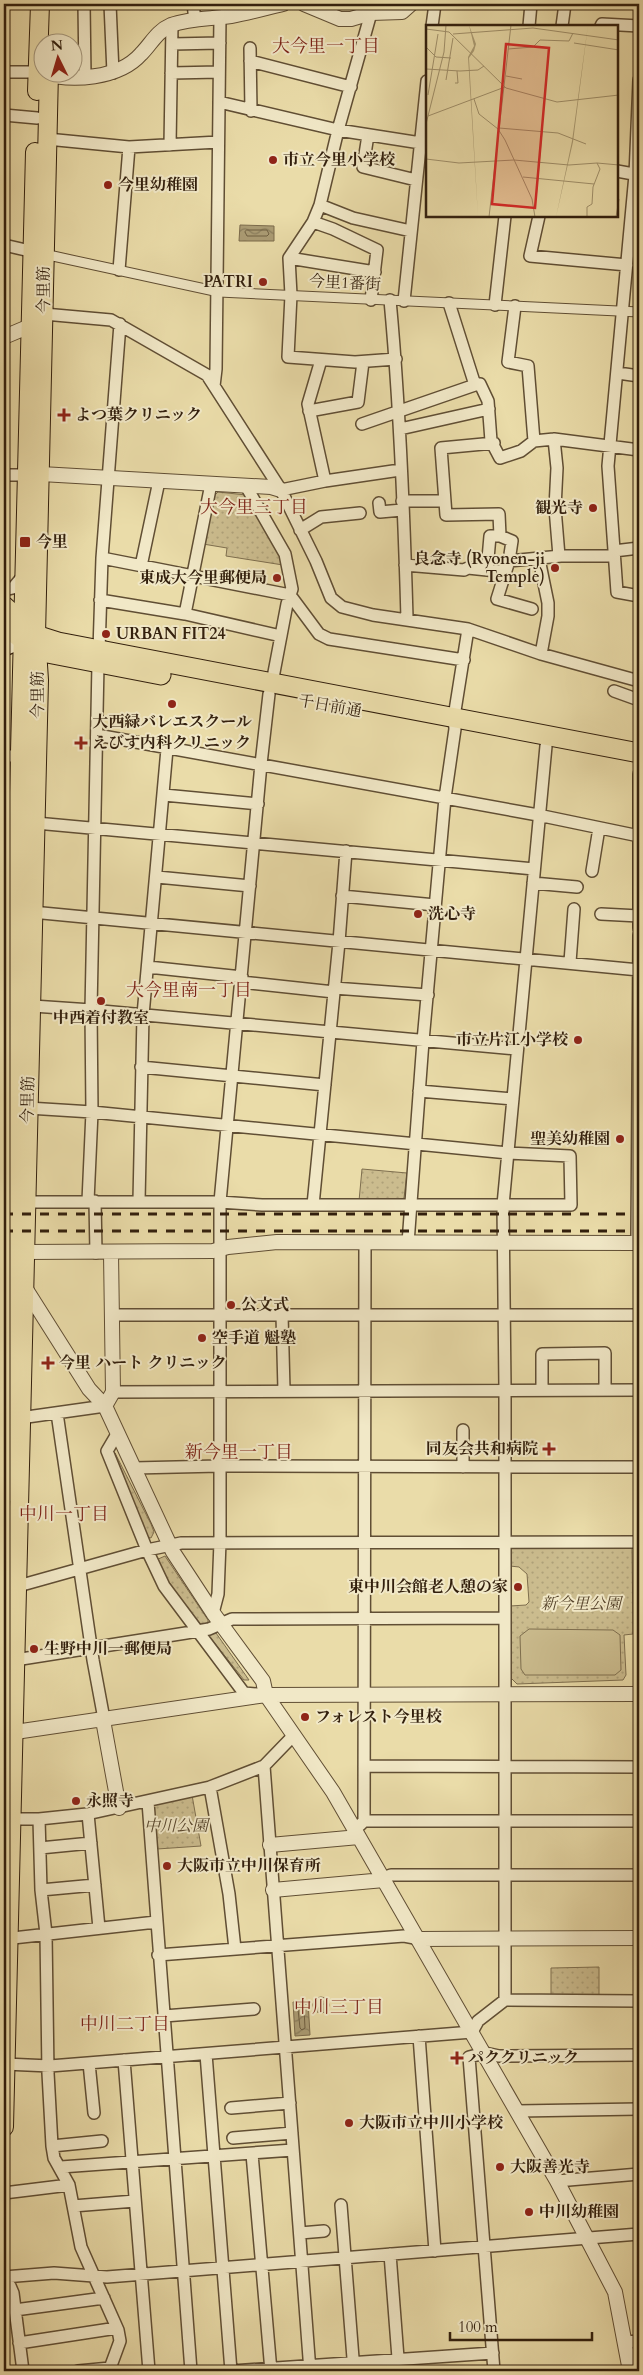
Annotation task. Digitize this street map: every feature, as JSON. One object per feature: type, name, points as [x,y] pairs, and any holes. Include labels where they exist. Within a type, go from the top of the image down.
[{"type":"highway","points":[[4,606],[30,638]]},
{"type":"highway","points":[[4,625],[30,638]]},
{"type":"highway","name":"千日前通","points":[[30,638],[99,657],[455,723],[639,753]]},
{"type":"highway","name":"千日前通","points":[[455,723],[546,746],[639,766]]},
{"type":"main road","name":"今里筋","points":[[40,4],[42,32]]},
{"type":"main road","points":[[50,32],[51,4]]},
{"type":"main road","name":"今里筋","points":[[4,2127],[6,1938],[12,1819],[9,1734],[16,1660],[5,1266],[13,1202],[20,822],[39,680],[30,638],[25,572],[34,475],[44,314],[37,118],[44,82]]},
{"type":"main road","name":"今里筋","points":[[20,822],[12,756],[30,638],[34,475],[30,326],[43,254],[47,139],[46,82]]},
{"type":"main road","points":[[4,648],[30,638]]},
{"type":"main road","name":"今里筋","points":[[4,1494],[23,1284],[24,1252],[13,1202]]},
{"type":"street","points":[[84,4],[86,76]]},
{"type":"street","points":[[110,4],[113,73]]},
{"type":"street","points":[[193,4],[195,20]]},
{"type":"street","points":[[82,76],[113,73],[134,61],[158,34],[172,25],[278,4]]},
{"type":"street","points":[[304,4],[340,19],[351,19],[375,10],[402,12],[411,4]]},
{"type":"street","points":[[432,25],[435,4]]},
{"type":"street","points":[[529,25],[531,4]]},
{"type":"street","points":[[562,25],[565,4]]},
{"type":"street","points":[[375,10],[338,130],[320,205],[313,222],[289,258],[291,296],[288,357],[363,362],[396,359]]},
{"type":"street","points":[[214,386],[216,369],[220,17]]},
{"type":"street","points":[[170,145],[172,25]]},
{"type":"street","points":[[602,25],[639,26]]},
{"type":"street","points":[[172,44],[220,43]]},
{"type":"street","points":[[250,48],[251,111]]},
{"type":"street","points":[[250,61],[351,87]]},
{"type":"street","points":[[4,72],[32,73]]},
{"type":"street","points":[[171,73],[219,72]]},
{"type":"street","points":[[639,80],[637,175],[626,265],[618,373],[608,466],[616,592],[639,596]]},
{"type":"street","points":[[404,301],[416,180],[423,144],[426,97]]},
{"type":"street","points":[[218,102],[338,130],[423,144]]},
{"type":"street","points":[[4,115],[37,118]]},
{"type":"street","points":[[368,135],[363,167],[416,180]]},
{"type":"street","points":[[47,139],[129,148],[218,142]]},
{"type":"street","points":[[120,270],[129,148]]},
{"type":"street","points":[[618,171],[637,175]]},
{"type":"street","points":[[320,205],[353,218],[411,231]]},
{"type":"street","points":[[495,305],[505,218]]},
{"type":"street","points":[[539,218],[530,256],[626,265]]},
{"type":"street","points":[[313,222],[333,228],[378,250],[371,300]]},
{"type":"street","points":[[4,245],[43,254]]},
{"type":"street","name":"今里1番街","points":[[43,254],[216,292],[639,312]]},
{"type":"street","points":[[289,258],[375,272]]},
{"type":"street","points":[[390,300],[400,409],[400,470],[407,618]]},
{"type":"street","points":[[449,303],[475,385]]},
{"type":"street","points":[[515,306],[508,362],[528,366],[534,441]]},
{"type":"street","points":[[44,314],[111,320],[208,375],[281,490],[331,598],[342,607],[355,612],[407,618],[468,629],[541,654],[639,681]]},
{"type":"street","points":[[96,1253],[92,1201],[91,1010],[100,600],[120,324]]},
{"type":"street","points":[[4,337],[30,326]]},
{"type":"street","points":[[321,360],[308,404],[325,481]]},
{"type":"street","points":[[310,411],[358,402],[363,362]]},
{"type":"street","points":[[618,373],[639,376]]},
{"type":"street","points":[[362,424],[400,409],[480,384],[489,409],[491,441],[494,442],[500,458],[521,451],[534,441],[554,439],[639,450]]},
{"type":"street","points":[[400,429],[489,409]]},
{"type":"street","points":[[554,439],[557,468],[555,508],[559,556]]},
{"type":"street","points":[[494,442],[441,448],[446,515],[499,514],[500,536]]},
{"type":"street","points":[[4,475],[109,478],[246,486],[281,490],[325,481],[400,470]]},
{"type":"street","points":[[141,566],[159,481]]},
{"type":"street","points":[[185,614],[211,484]]},
{"type":"street","points":[[217,1619],[220,1542],[220,1202],[261,764],[270,689],[292,589],[285,554],[246,486]]},
{"type":"street","points":[[379,504],[380,512],[402,506],[445,501]]},
{"type":"street","points":[[300,530],[321,517],[360,513]]},
{"type":"street","points":[[487,570],[490,536],[500,536],[512,541],[507,567],[497,599],[532,609]]},
{"type":"street","points":[[405,565],[487,570],[559,556],[614,553],[639,548]]},
{"type":"street","points":[[102,558],[290,595],[318,634],[329,639],[464,660]]},
{"type":"street","points":[[539,559],[548,603],[548,616],[541,654]]},
{"type":"street","points":[[4,590],[16,586],[25,572]]},
{"type":"street","points":[[100,600],[185,614],[281,636]]},
{"type":"street","points":[[408,1242],[423,1041],[445,798],[468,629]]},
{"type":"street","points":[[614,691],[639,699]]},
{"type":"street","points":[[97,735],[538,815],[639,836]]},
{"type":"street","points":[[505,2000],[505,1314],[503,1205],[538,815],[546,746]]},
{"type":"street","points":[[140,1201],[143,1015],[157,878],[167,749]]},
{"type":"street","points":[[639,774],[639,928]]},
{"type":"street","points":[[164,795],[258,804]]},
{"type":"street","points":[[20,822],[534,869]]},
{"type":"street","points":[[592,871],[600,828]]},
{"type":"street","points":[[313,1205],[321,1136],[346,851]]},
{"type":"street","points":[[157,878],[250,886]]},
{"type":"street","points":[[533,883],[577,887]]},
{"type":"street","points":[[342,896],[436,905]]},
{"type":"street","points":[[570,962],[574,909]]},
{"type":"street","points":[[18,912],[94,917],[639,970]]},
{"type":"street","points":[[601,914],[639,916]]},
{"type":"street","points":[[8,1243],[24,1252],[111,1253],[220,1249],[276,1242],[504,1243],[639,1241],[637,1238],[639,1183],[639,935]]},
{"type":"street","points":[[148,967],[334,990],[428,995]]},
{"type":"street","points":[[16,1004],[517,1048]]},
{"type":"street","points":[[142,1067],[325,1085]]},
{"type":"street","points":[[419,1091],[513,1099]]},
{"type":"street","points":[[13,1202],[140,1201],[313,1205],[571,1205],[570,1156],[415,1145],[92,1112],[14,1108]]},
{"type":"street","points":[[359,1829],[364,1766],[365,1242]]},
{"type":"street","points":[[105,1406],[112,1392],[111,1253]]},
{"type":"street","points":[[5,1266],[23,1284],[89,1389],[105,1406],[169,1544],[217,1619],[263,1681],[266,1695],[293,1736],[359,1829],[384,1879],[518,2111],[588,2239],[614,2292],[630,2371]]},
{"type":"street","points":[[112,1315],[639,1315]]},
{"type":"street","points":[[282,1315],[284,1390]]},
{"type":"street","points":[[542,1389],[542,1354],[605,1353],[605,1390]]},
{"type":"street","points":[[112,1392],[219,1390],[639,1390]]},
{"type":"street","points":[[10,1420],[105,1406]]},
{"type":"street","points":[[57,1413],[93,1649],[93,1660],[118,1808]]},
{"type":"street","points":[[463,1430],[463,1467]]},
{"type":"street","points":[[117,1434],[107,1450],[147,1550],[164,1586],[244,1693],[266,1695],[639,1694]]},
{"type":"street","points":[[134,1468],[219,1466],[639,1467]]},
{"type":"street","points":[[15,1586],[169,1544],[220,1542],[639,1542]]},
{"type":"street","points":[[16,1660],[198,1631],[217,1619],[504,1618]]},
{"type":"street","points":[[9,1734],[266,1695]]},
{"type":"street","points":[[12,1819],[39,1819],[88,1814],[210,1787],[264,1766],[293,1736]]},
{"type":"street","points":[[264,1766],[310,2369]]},
{"type":"street","points":[[364,1766],[639,1767]]},
{"type":"street","points":[[210,1787],[229,1894],[235,1949]]},
{"type":"street","points":[[148,1802],[158,1955],[168,2057],[191,2371]]},
{"type":"street","points":[[88,1814],[99,1928]]},
{"type":"street","points":[[39,1819],[41,1890],[46,1934],[52,2146],[54,2158],[69,2185],[81,2247],[117,2328],[120,2341],[110,2370],[78,2371]]},
{"type":"street","points":[[270,1845],[359,1829],[504,1820],[639,1821]]},
{"type":"street","points":[[40,1848],[91,1843]]},
{"type":"street","points":[[273,1890],[384,1879],[390,1875],[639,1875]]},
{"type":"street","points":[[41,1890],[95,1885]]},
{"type":"street","points":[[6,1938],[156,1922]]},
{"type":"street","points":[[158,1955],[404,1936],[420,1939],[639,1938]]},
{"type":"street","points":[[472,2032],[478,2021],[505,2000],[639,2001]]},
{"type":"street","points":[[164,2016],[254,2009]]},
{"type":"street","points":[[5,2064],[50,2066],[472,2032]]},
{"type":"street","points":[[419,2036],[435,2251]]},
{"type":"street","points":[[494,2371],[469,2057],[485,2053],[499,2056],[639,2055]]},
{"type":"street","points":[[206,2054],[232,2371],[398,2365],[493,2353]]},
{"type":"street","points":[[124,2060],[149,2371]]},
{"type":"street","points":[[89,2063],[94,2113]]},
{"type":"street","points":[[231,2108],[290,2103]]},
{"type":"street","points":[[518,2111],[639,2110]]},
{"type":"street","points":[[234,2138],[292,2133]]},
{"type":"street","points":[[52,2146],[102,2141]]},
{"type":"street","points":[[61,2168],[293,2150]]},
{"type":"street","points":[[252,2154],[271,2370]]},
{"type":"street","points":[[557,2180],[639,2174]]},
{"type":"street","points":[[4,2193],[69,2185]]},
{"type":"street","points":[[73,2206],[135,2201]]},
{"type":"street","points":[[341,2204],[354,2367]]},
{"type":"street","points":[[300,2233],[324,2231]]},
{"type":"street","points":[[4,2277],[54,2273],[95,2275],[140,2274],[639,2234]]},
{"type":"street","points":[[390,2254],[398,2365]]},
{"type":"street","points":[[4,2281],[10,2286],[13,2293],[23,2371]]},
{"type":"street","points":[[15,2310],[104,2298]]},
{"type":"street","points":[[19,2343],[117,2328]]},
{"type":"street","points":[[625,2342],[639,2341]]},
{"type":"green space","points":[[218,492],[246,495],[281,555],[283,565],[226,556],[227,548],[203,544],[214,496]]},
{"type":"green space","points":[[362,1169],[407,1173],[404,1198],[401,1200],[359,1201]]},
{"type":"green space","points":[[115,1453],[151,1524],[154,1532],[151,1538],[147,1537]]},
{"type":"green space","name":"新今里公園","points":[[632,1548],[633,1634],[624,1635],[626,1675],[623,1680],[517,1684],[511,1678],[510,1606],[526,1605],[529,1602],[527,1574],[519,1567],[510,1566],[510,1549]]},
{"type":"green space","points":[[165,1556],[208,1620],[202,1626],[167,1582],[156,1560]]},
{"type":"green space","points":[[529,1629],[613,1630],[620,1635],[621,1670],[615,1675],[525,1675],[521,1669],[520,1636]]},
{"type":"green space","points":[[211,1633],[216,1633],[249,1680],[244,1680],[209,1636]]},
{"type":"green space","name":"中川公園","points":[[192,1795],[201,1846],[157,1849],[153,1808],[155,1804]]},
{"type":"green space","points":[[599,1967],[599,1997],[551,1997],[551,1968]]},
{"type":"water","points":[[240,225],[274,226],[274,241],[239,241]]},
{"type":"water","points":[[321,1997],[327,1999],[329,2005],[327,2011],[321,2013],[315,2011],[313,2005],[315,1999]]},
{"type":"water","points":[[308,2001],[310,2035],[295,2036],[293,2002]]},
{"type":"railway","points":[[4,1214],[639,1214]]},
{"type":"railway","points":[[4,1231],[639,1231]]},
{"type":"place","name":"市立今里小学校","points":[[273,160]]},
{"type":"place","name":"今里幼稚園","points":[[108,185]]},
{"type":"place","name":"PATRI","points":[[263,282]]},
{"type":"place","name":"よつ葉クリニック","points":[[64,415]]},
{"type":"place","name":"観光寺","points":[[593,508]]},
{"type":"place","name":"今里","points":[[25,542]]},
{"type":"place","name":"良念寺 (Ryonen-ji Temple)","points":[[555,568]]},
{"type":"place","name":"東成大今里郵便局","points":[[277,578]]},
{"type":"place","name":"URBAN FIT24","points":[[106,634]]},
{"type":"place","name":"大西緑バレエスクール","points":[[172,704]]},
{"type":"place","name":"えびす内科クリニック","points":[[81,743]]},
{"type":"place","name":"洗心寺","points":[[418,914]]},
{"type":"place","name":"中西着付教室","points":[[101,1001]]},
{"type":"place","name":"市立片江小学校","points":[[578,1040]]},
{"type":"place","name":"聖美幼稚園","points":[[620,1139]]},
{"type":"place","name":"公文式","points":[[231,1305]]},
{"type":"place","name":"空手道 魁塾","points":[[202,1338]]},
{"type":"place","name":"今里 ハート クリニック","points":[[48,1363]]},
{"type":"place","name":"同友会共和病院","points":[[549,1449]]},
{"type":"place","name":"東中川会館老人憩の家","points":[[518,1587]]},
{"type":"place","name":"生野中川一郵便局","points":[[34,1649]]},
{"type":"place","name":"フォレスト今里校","points":[[305,1717]]},
{"type":"place","name":"永照寺","points":[[76,1801]]},
{"type":"place","name":"大阪市立中川保育所","points":[[167,1866]]},
{"type":"place","name":"パククリニック","points":[[457,2058]]},
{"type":"place","name":"大阪市立中川小学校","points":[[349,2123]]},
{"type":"place","name":"大阪善光寺","points":[[500,2167]]},
{"type":"place","name":"中川幼稚園","points":[[529,2212]]},
{"type":"district","name":"大今里一丁目","points":[[326,46]]},
{"type":"district","name":"大今里三丁目","points":[[254,507]]},
{"type":"district","name":"大今里南一丁目","points":[[189,990]]},
{"type":"district","name":"新今里一丁目","points":[[239,1452]]},
{"type":"district","name":"中川一丁目","points":[[64,1514]]},
{"type":"district","name":"中川三丁目","points":[[339,2007]]},
{"type":"district","name":"中川二丁目","points":[[125,2024]]}]
